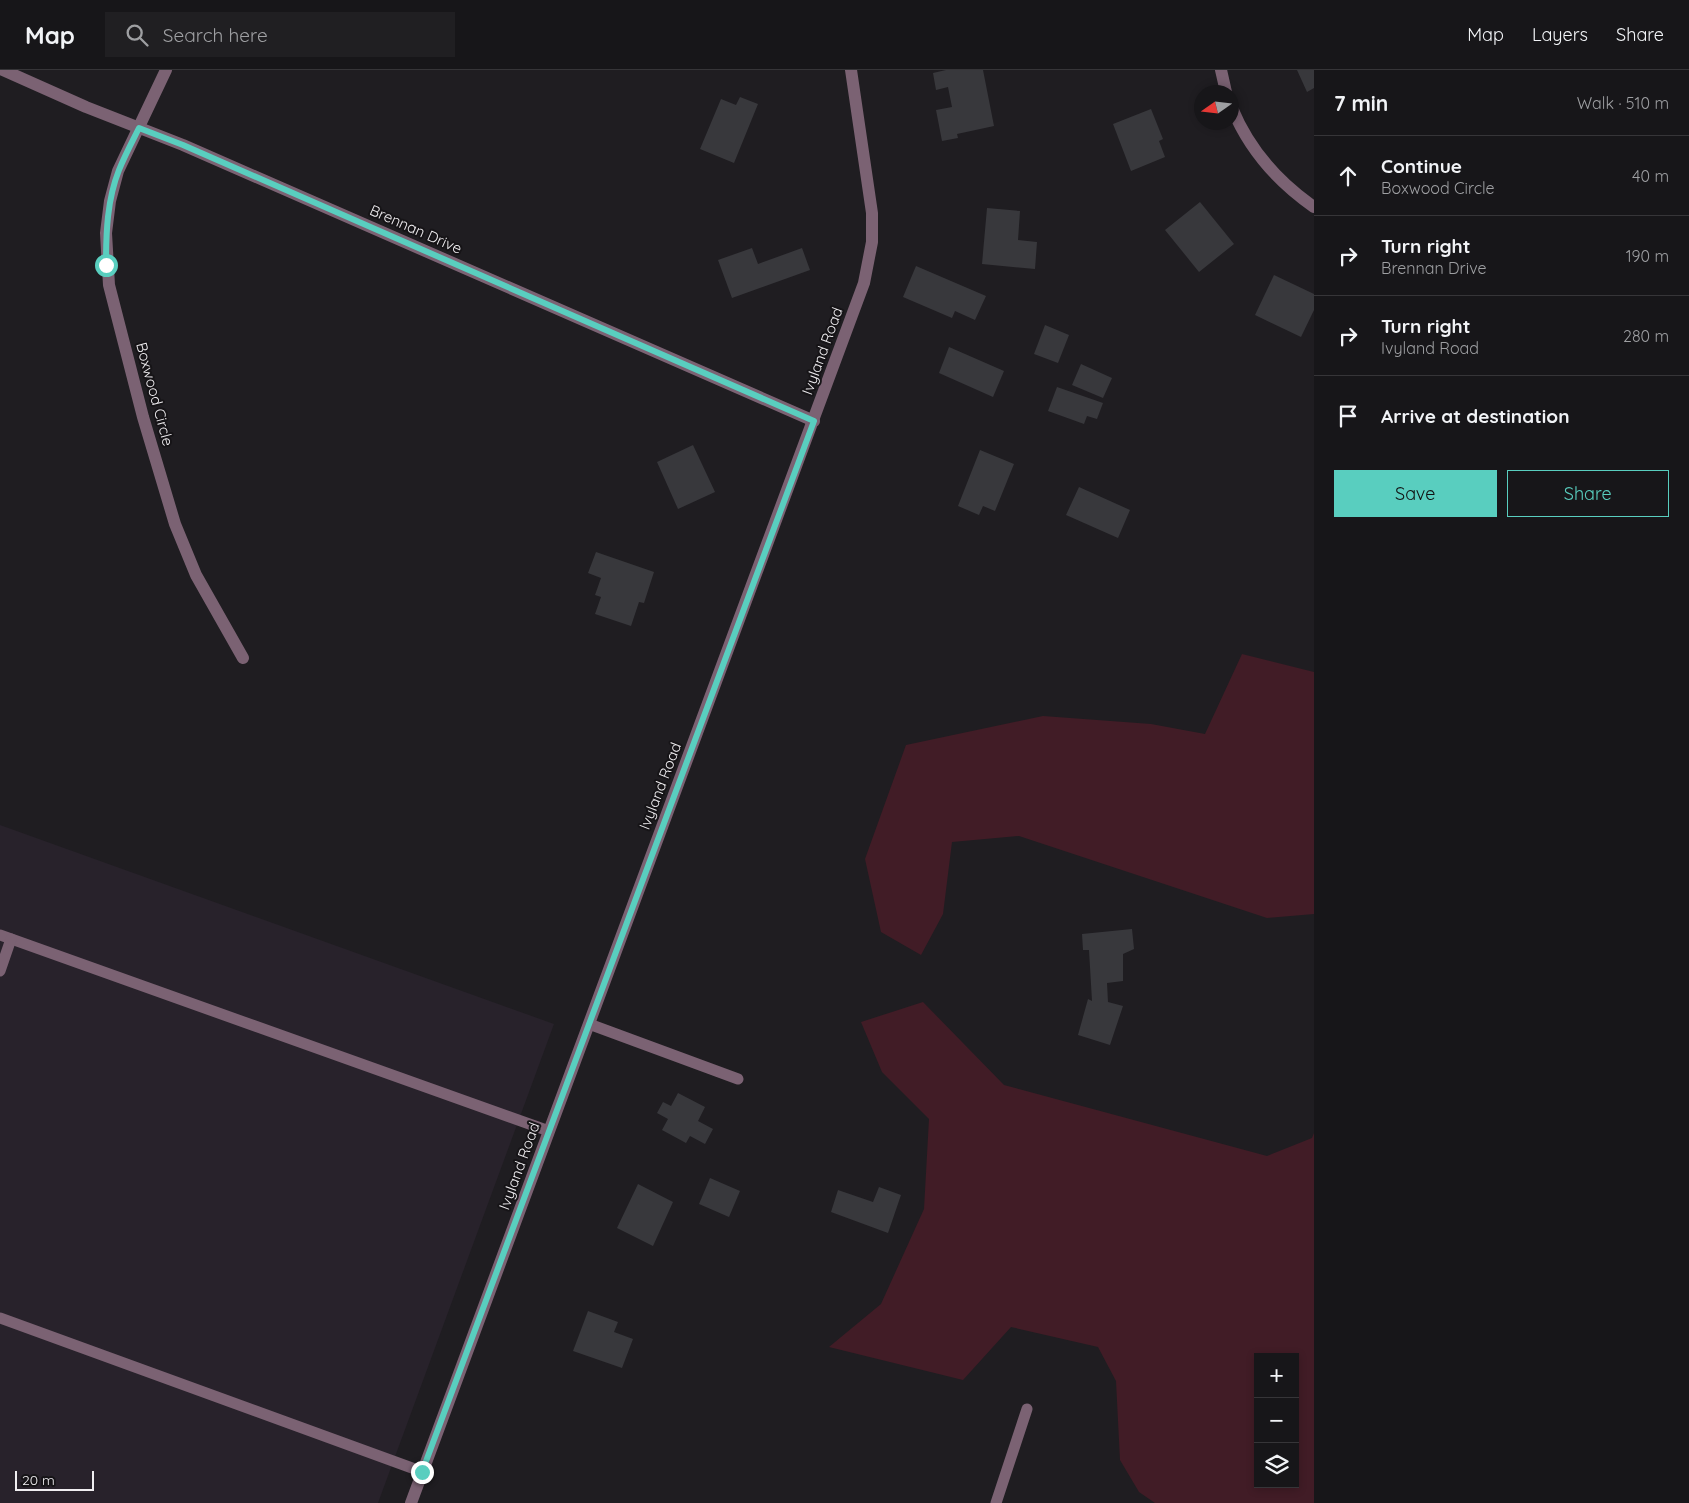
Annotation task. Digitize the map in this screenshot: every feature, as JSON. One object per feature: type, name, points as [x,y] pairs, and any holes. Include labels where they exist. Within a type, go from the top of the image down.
[{"type":"street","name":"Brennan Drive","points":[[3,70],[86,107],[192,149],[814,421]]},
{"type":"street","name":"Boxwood Circle","points":[[166,70],[118,171],[110,201],[106,233],[109,285],[175,524],[196,575],[243,658]]},
{"type":"street","name":"Ivyland Road","points":[[412,1503],[864,283],[872,242],[872,213],[851,70]]},
{"type":"street","points":[[1221,70],[1224,85]]},
{"type":"street","points":[[1239,122],[1247,139],[1269,168],[1294,193],[1314,208]]},
{"type":"lane","points":[[0,935],[549,1131]]},
{"type":"lane","points":[[0,971],[11,939]]},
{"type":"lane","points":[[589,1024],[738,1080]]},
{"type":"lane","points":[[0,1318],[422,1472]]},
{"type":"lane","points":[[996,1503],[1027,1409]]},
{"type":"shaded area","points":[[1242,654],[1314,672],[1314,914],[1267,918],[1019,836],[952,842],[943,914],[921,955],[881,932],[865,859],[906,745],[1043,716],[1151,724],[1205,734]]},
{"type":"shaded area","points":[[0,825],[554,1024],[378,1503],[0,1503]]},
{"type":"shaded area","points":[[923,1002],[1004,1085],[1267,1156],[1312,1138],[1314,1133],[1314,1503],[1155,1503],[1139,1492],[1120,1460],[1116,1381],[1098,1347],[1011,1327],[963,1380],[829,1347],[881,1304],[924,1209],[929,1119],[882,1072],[861,1022]]},
{"type":"building","points":[[946,70],[983,70],[994,126],[957,134],[958,138],[942,141],[936,110],[952,107],[948,87],[936,90],[933,73]]},
{"type":"building","points":[[1297,70],[1314,70],[1314,88],[1307,92]]},
{"type":"building","points":[[740,97],[758,104],[734,163],[700,149],[721,99],[736,105]]},
{"type":"building","points":[[1151,109],[1163,139],[1159,141],[1165,157],[1131,171],[1113,124]]},
{"type":"building","points":[[1200,202],[1234,244],[1199,272],[1165,230]]},
{"type":"building","points":[[987,208],[1020,211],[1018,240],[1037,242],[1035,269],[982,264]]},
{"type":"building","points":[[752,248],[758,264],[802,248],[810,270],[732,298],[718,260]]},
{"type":"building","points":[[916,266],[986,296],[975,320],[955,311],[952,318],[903,297]]},
{"type":"building","points":[[1274,275],[1314,294],[1314,310],[1301,337],[1255,315]]},
{"type":"building","points":[[1045,325],[1069,335],[1058,363],[1034,354]]},
{"type":"building","points":[[949,347],[1004,371],[993,397],[939,373]]},
{"type":"building","points":[[1081,364],[1112,378],[1103,398],[1072,385]]},
{"type":"building","points":[[1057,387],[1103,403],[1097,419],[1087,416],[1084,424],[1048,411]]},
{"type":"building","points":[[693,445],[715,492],[678,509],[657,462]]},
{"type":"building","points":[[980,450],[1014,464],[995,511],[983,506],[979,515],[958,506]]},
{"type":"building","points":[[1079,487],[1130,510],[1118,538],[1066,515]]},
{"type":"building","points":[[596,552],[654,572],[644,603],[639,602],[631,626],[595,614],[601,597],[595,595],[601,578],[588,573]]},
{"type":"building","points":[[1132,929],[1134,949],[1123,954],[1123,981],[1107,983],[1108,1002],[1123,1006],[1110,1045],[1078,1035],[1088,999],[1092,1001],[1089,950],[1083,950],[1082,934]]},
{"type":"building","points":[[678,1093],[705,1107],[698,1121],[713,1129],[705,1144],[690,1136],[686,1143],[662,1130],[668,1119],[657,1113],[663,1102],[671,1106]]},
{"type":"building","points":[[710,1178],[740,1191],[729,1217],[699,1204]]},
{"type":"building","points":[[638,1184],[673,1202],[653,1246],[617,1228]]},
{"type":"building","points":[[879,1187],[901,1195],[888,1233],[831,1212],[838,1190],[873,1202]]},
{"type":"building","points":[[588,1311],[618,1322],[614,1332],[633,1339],[622,1368],[573,1351]]},
{"type":"route","points":[[106,265],[106,233],[110,201],[118,171],[139,128],[183,145],[814,421],[422,1472]]}]
